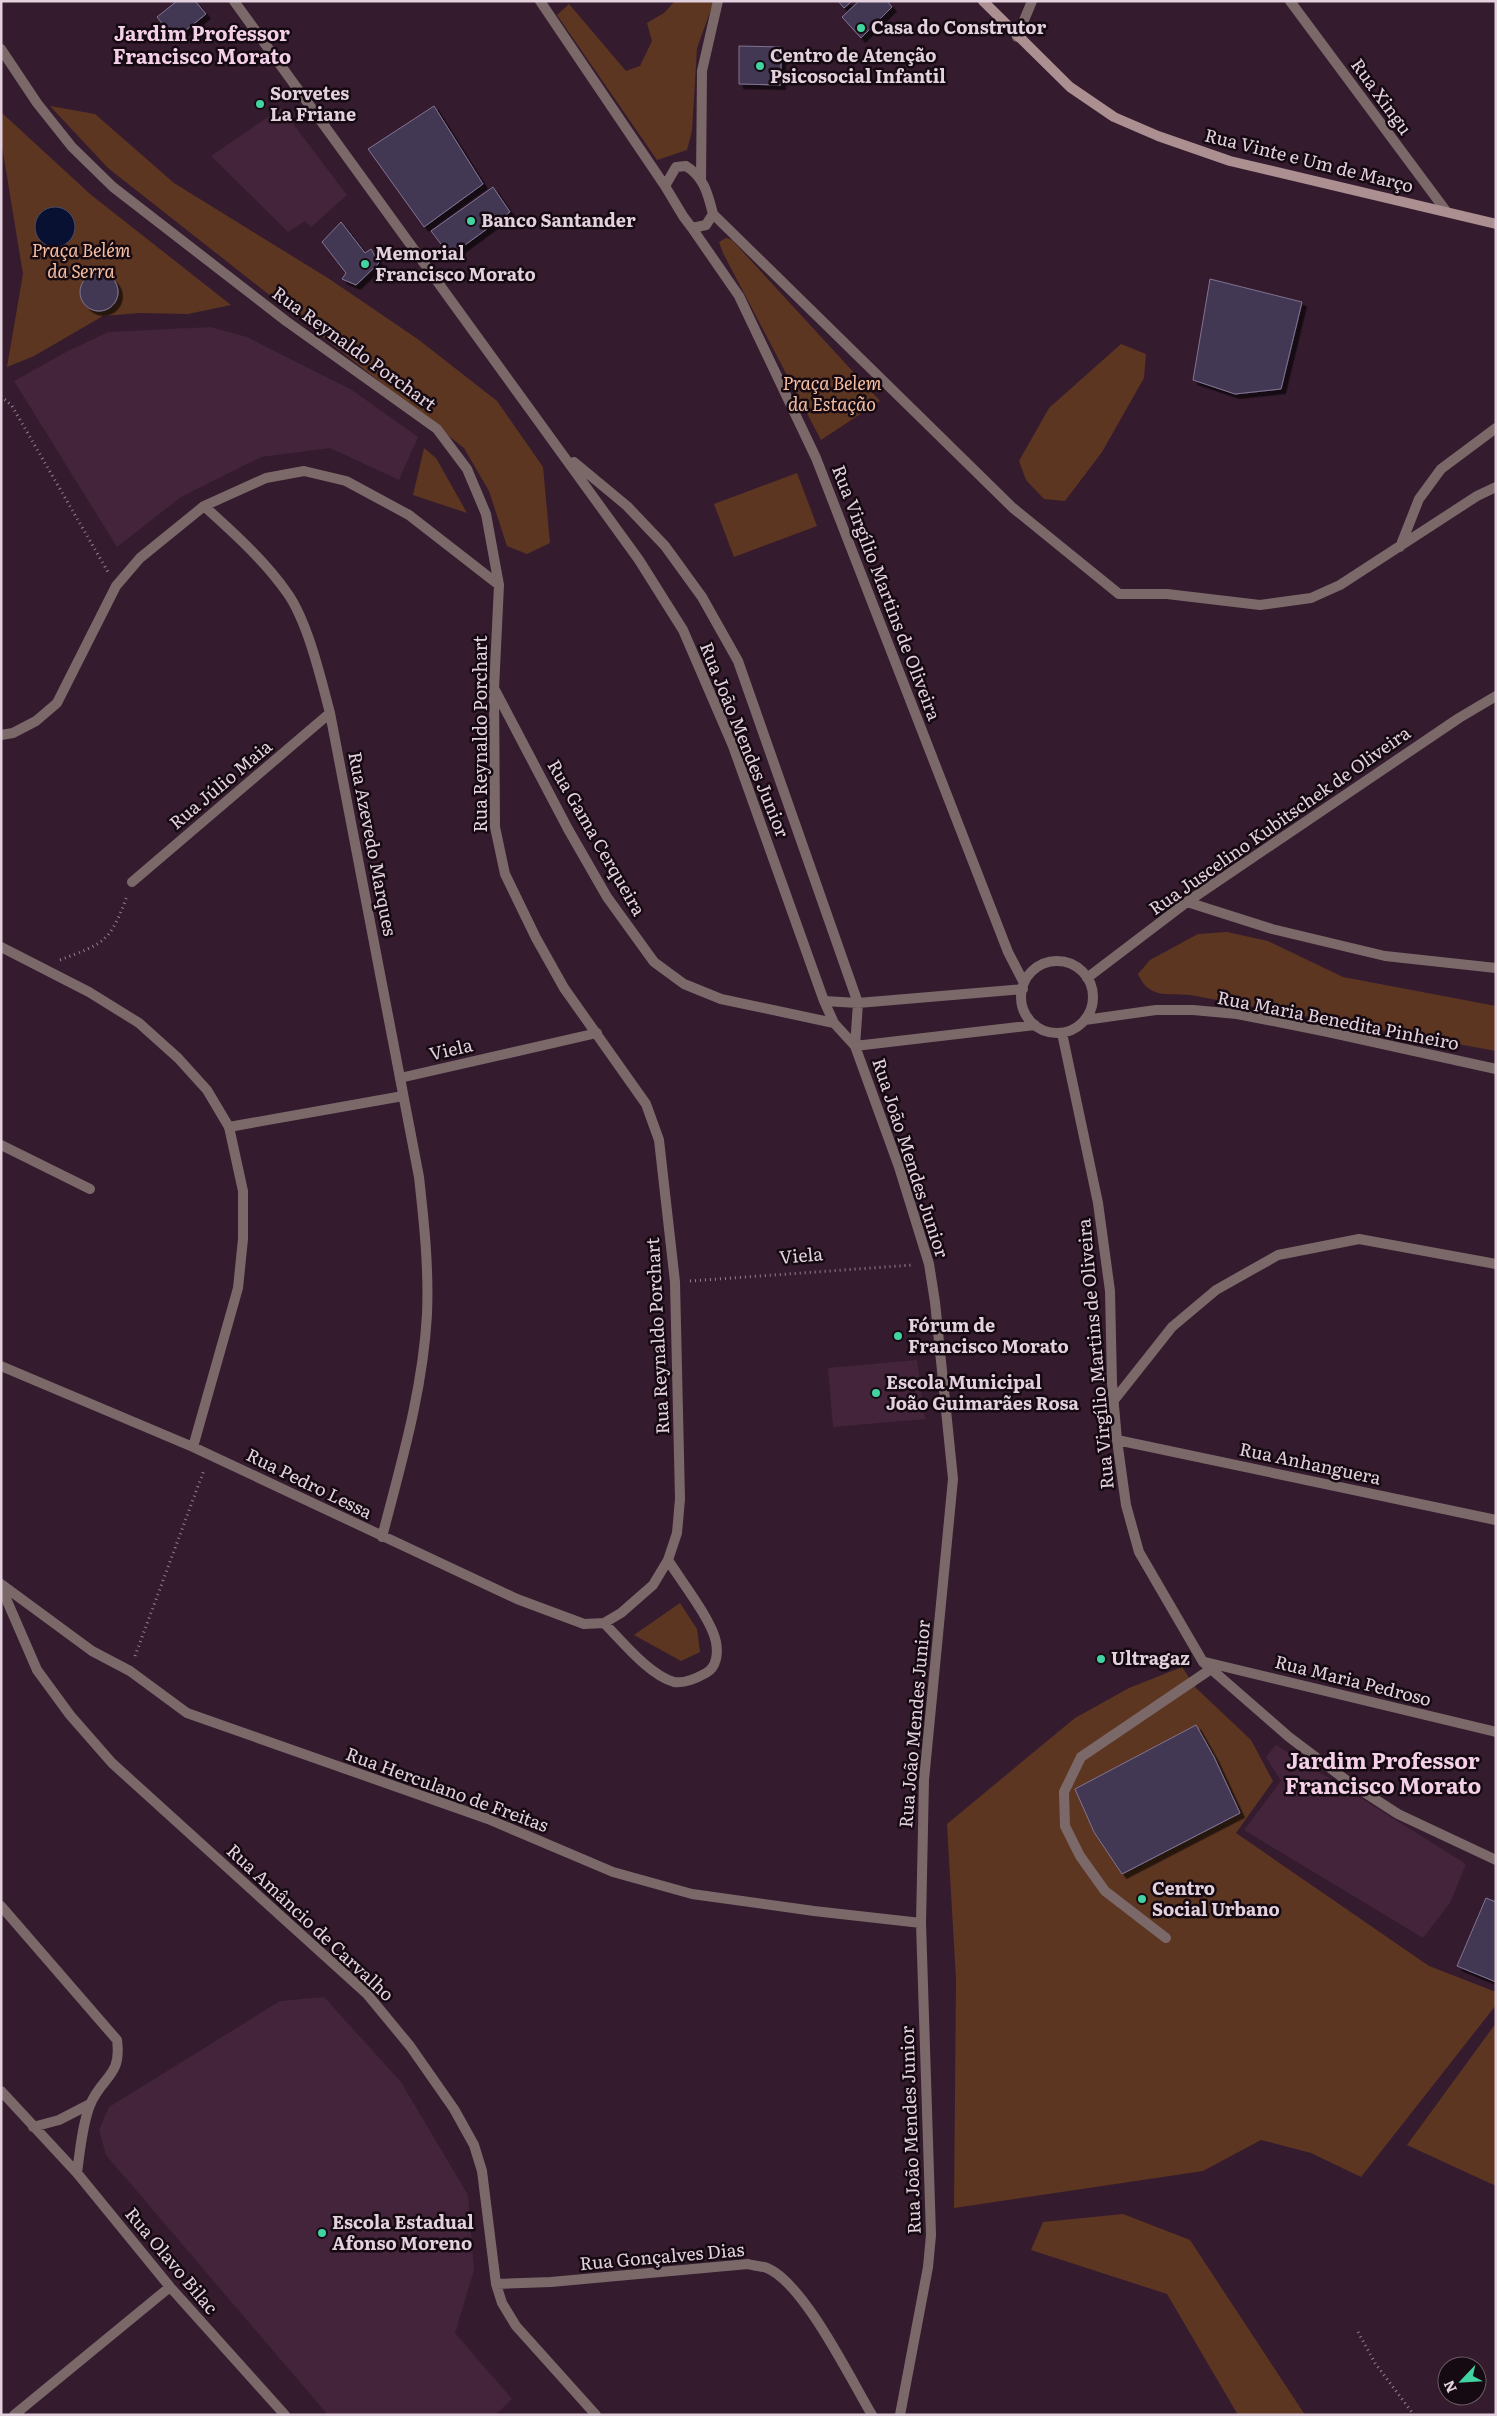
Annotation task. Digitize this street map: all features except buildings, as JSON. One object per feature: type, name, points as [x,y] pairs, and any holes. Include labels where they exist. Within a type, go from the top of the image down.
[{"type":"main road","name":"Rua Vinte e Um de Março","points":[[983,1],[1017,37],[1070,87],[1114,117],[1158,136],[1230,161],[1496,224]]},
{"type":"street","points":[[234,1],[563,453]]},
{"type":"street","points":[[540,1],[665,186],[676,167],[686,166],[695,171],[707,189],[713,214],[1013,508],[1118,594],[1167,594],[1260,605],[1311,598],[1340,585],[1477,496],[1496,487]]},
{"type":"street","points":[[701,181],[702,71],[718,1]]},
{"type":"street","points":[[1017,37],[1032,1]]},
{"type":"street","name":"Rua Xingu","points":[[1290,1],[1446,211]]},
{"type":"street","name":"Rua Reynaldo Porchart","points":[[1,49],[37,104],[72,147],[113,187],[286,321],[437,429],[467,469],[486,514],[499,585],[494,689],[495,827],[505,874],[536,938],[560,980],[646,1104],[659,1140],[675,1282],[680,1499],[677,1533],[668,1560],[652,1585],[622,1614],[604,1623]]},
{"type":"street","name":"Rua Virgílio Martins de Oliveira","points":[[665,186],[739,296],[816,458],[1008,952],[1024,986]]},
{"type":"street","points":[[692,228],[706,225],[713,214]]},
{"type":"street","points":[[1400,547],[1419,499],[1441,468],[1496,428]]},
{"type":"street","name":"Rua João Mendes Junior","points":[[563,453],[639,560],[683,630],[734,746],[824,1001],[834,1023],[855,1046],[899,1167],[929,1264],[935,1302],[952,1480],[924,1780],[921,1922],[931,2235],[928,2267],[900,2415]]},
{"type":"street","name":"Rua João Mendes Junior","points":[[563,453],[628,506],[665,546],[702,597],[738,661],[858,1003],[855,1046]]},
{"type":"street","points":[[1,735],[13,732],[36,721],[57,703],[116,586],[140,558],[204,506],[266,478],[304,471],[346,481],[409,515],[499,585]]},
{"type":"street","name":"Rua Azevedo Marques","points":[[204,506],[243,541],[289,596],[305,632],[330,713],[419,1177],[426,1232],[427,1314],[416,1401],[382,1538]]},
{"type":"street","name":"Rua Gama Cerqueira","points":[[494,689],[568,829],[607,897],[654,962],[684,984],[721,999],[834,1023]]},
{"type":"street","name":"Rua Juscelino Kubitschek de Oliveira","points":[[1087,978],[1187,902],[1459,718],[1496,696]]},
{"type":"street","name":"Rua Júlio Maia","points":[[132,882],[330,713]]},
{"type":"street","points":[[1187,902],[1272,930],[1385,956],[1496,968]]},
{"type":"street","points":[[1,947],[89,992],[139,1023],[178,1058],[207,1090],[229,1127],[243,1191],[243,1239],[238,1288],[192,1446]]},
{"type":"street","points":[[1059,961],[1080,969],[1087,978],[1092,988],[1093,1000],[1090,1012],[1085,1020],[1074,1030],[1050,1033],[1035,1026],[1024,1012],[1022,1003],[1024,986],[1030,974],[1038,967],[1059,961]]},
{"type":"street","points":[[824,1001],[858,1003],[1024,986]]},
{"type":"street","name":"Rua Maria Benedita Pinheiro","points":[[1085,1020],[1156,1010],[1193,1010],[1237,1014],[1496,1069]]},
{"type":"street","points":[[855,1046],[1035,1026]]},
{"type":"street","name":"Viela","points":[[400,1078],[597,1033]]},
{"type":"street","name":"Rua Virgílio Martins de Oliveira","points":[[1062,1033],[1098,1203],[1110,1291],[1112,1383],[1115,1399],[1117,1440],[1126,1505],[1138,1552],[1207,1665],[1289,1737],[1350,1783],[1398,1814],[1496,1860]]},
{"type":"street","points":[[229,1127],[403,1096]]},
{"type":"street","points":[[1,1145],[90,1189]]},
{"type":"street","points":[[1115,1399],[1172,1327],[1216,1290],[1278,1255],[1359,1240],[1496,1264]]},
{"type":"street","name":"Rua Pedro Lessa","points":[[1,1366],[192,1446],[382,1538],[518,1600],[584,1624],[604,1623]]},
{"type":"street","name":"Rua Anhanguera","points":[[1117,1440],[1496,1520]]},
{"type":"street","points":[[604,1623],[653,1671],[674,1682],[690,1681],[710,1671],[718,1657],[716,1641],[706,1621],[668,1560]]},
{"type":"street","name":"Rua Herculano de Freitas","points":[[1,1586],[92,1651],[130,1671],[187,1713],[488,1820],[613,1872],[692,1894],[814,1911],[921,1922]]},
{"type":"street","name":"Rua Amâncio de Carvalho","points":[[1,1586],[37,1670],[70,1715],[112,1763],[360,1987],[410,2046],[454,2109],[474,2145],[482,2171],[496,2284],[502,2303],[516,2326],[596,2415]]},
{"type":"street","points":[[1166,1938],[1105,1891],[1085,1863],[1065,1826],[1064,1792],[1080,1757],[1207,1665]]},
{"type":"street","name":"Rua Maria Pedroso","points":[[1207,1665],[1496,1732]]},
{"type":"street","points":[[1,1906],[117,2040],[119,2056],[115,2068],[90,2104],[82,2137],[77,2173]]},
{"type":"street","name":"Rua Olavo Bilac","points":[[1,2091],[77,2173],[170,2288],[285,2415]]},
{"type":"street","points":[[33,2127],[59,2120],[90,2104]]},
{"type":"street","name":"Rua Gonçalves Dias","points":[[496,2284],[551,2282],[748,2264],[768,2268],[787,2283],[813,2314],[872,2415]]},
{"type":"street","points":[[14,2415],[170,2288]]},
{"type":"path","points":[[1,396],[12,406],[116,586]]},
{"type":"path","points":[[35,964],[52,962],[99,945],[113,930],[132,882]]},
{"type":"path","name":"Viela","points":[[675,1282],[929,1264]]},
{"type":"path","points":[[130,1671],[210,1455]]},
{"type":"path","points":[[1358,2332],[1375,2363],[1414,2415]]},
{"type":"shaded area","points":[[281,108],[347,195],[311,227],[305,221],[288,232],[211,156]]},
{"type":"shaded area","points":[[211,327],[247,337],[352,390],[418,437],[399,480],[330,448],[261,457],[181,497],[117,547],[14,381],[68,351],[108,332]]},
{"type":"shaded area","name":"Escola Municipal João Guimarães Rosa","points":[[917,1360],[925,1419],[833,1427],[828,1368]]},
{"type":"shaded area","points":[[1276,1745],[1466,1864],[1450,1903],[1423,1938],[1244,1830],[1281,1781],[1266,1757]]},
{"type":"shaded area","name":"Escola Estadual Afonso Moreno","points":[[324,1997],[401,2082],[468,2195],[474,2270],[455,2333],[512,2399],[495,2415],[328,2415],[106,2155],[99,2130],[109,2107],[280,2001]]},
{"type":"green space","points":[[675,1],[714,1],[697,48],[692,131],[687,150],[657,160],[557,15],[569,4],[626,71],[640,66],[652,41],[647,23],[664,13]]},
{"type":"green space","points":[[50,106],[95,114],[174,183],[331,280],[419,340],[497,401],[543,467],[550,543],[527,554],[507,546],[489,491],[464,448],[108,168]]},
{"type":"green space","name":"Praça Belém da Serra","points":[[1,112],[90,194],[231,305],[188,314],[140,313],[103,316],[34,356],[7,367],[23,274],[1,140]]},
{"type":"green space","name":"Praça Belem da Estação","points":[[726,238],[732,240],[880,401],[821,440],[723,253],[719,242]]},
{"type":"green space","points":[[1121,344],[1146,354],[1144,378],[1102,452],[1065,501],[1044,499],[1026,480],[1019,461],[1049,408]]},
{"type":"green space","points":[[424,448],[436,458],[467,513],[413,495]]},
{"type":"green space","points":[[797,473],[817,526],[734,557],[714,504]]},
{"type":"green space","points":[[1227,932],[1268,941],[1343,977],[1496,1006],[1496,1051],[1190,995],[1159,993],[1147,988],[1142,982],[1138,974],[1150,960],[1198,934]]},
{"type":"green space","points":[[680,1603],[697,1629],[700,1652],[681,1661],[634,1635]]},
{"type":"green space","name":"Centro Social Urbano","points":[[1182,1667],[1196,1688],[1251,1740],[1273,1781],[1236,1833],[1429,1966],[1496,1992],[1496,2005],[1361,2177],[1311,2153],[1261,2140],[1203,2171],[954,2208],[956,1979],[947,1824],[1075,1718],[1129,1688]]},
{"type":"green space","points":[[1496,2023],[1496,2186],[1407,2145]]},
{"type":"green space","points":[[1123,2214],[1190,2240],[1305,2415],[1238,2415],[1167,2294],[1031,2250],[1043,2222]]},
{"type":"water","points":[[59,207],[66,210],[72,216],[75,227],[74,235],[66,244],[59,247],[51,247],[44,244],[36,235],[35,223],[38,216],[47,208]]},
{"type":"place","name":"Casa do Construtor","points":[[861,28]]},
{"type":"place","name":"Centro de Atenção Psicosocial Infantil","points":[[760,66]]},
{"type":"place","name":"Sorvetes La Friane","points":[[260,104]]},
{"type":"place","name":"Banco Santander","points":[[471,221]]},
{"type":"place","name":"Memorial Francisco Morato","points":[[365,264]]},
{"type":"place","name":"Fórum de Francisco Morato","points":[[898,1336]]},
{"type":"place","name":"Escola Municipal João Guimarães Rosa","points":[[876,1393]]},
{"type":"place","name":"Ultragaz","points":[[1101,1659]]},
{"type":"place","name":"Centro Social Urbano","points":[[1142,1899]]},
{"type":"place","name":"Escola Estadual Afonso Moreno","points":[[322,2233]]},
{"type":"district","name":"Jardim Professor Francisco Morato","points":[[202,46]]},
{"type":"district","name":"Jardim Professor Francisco Morato","points":[[1383,1774]]}]
